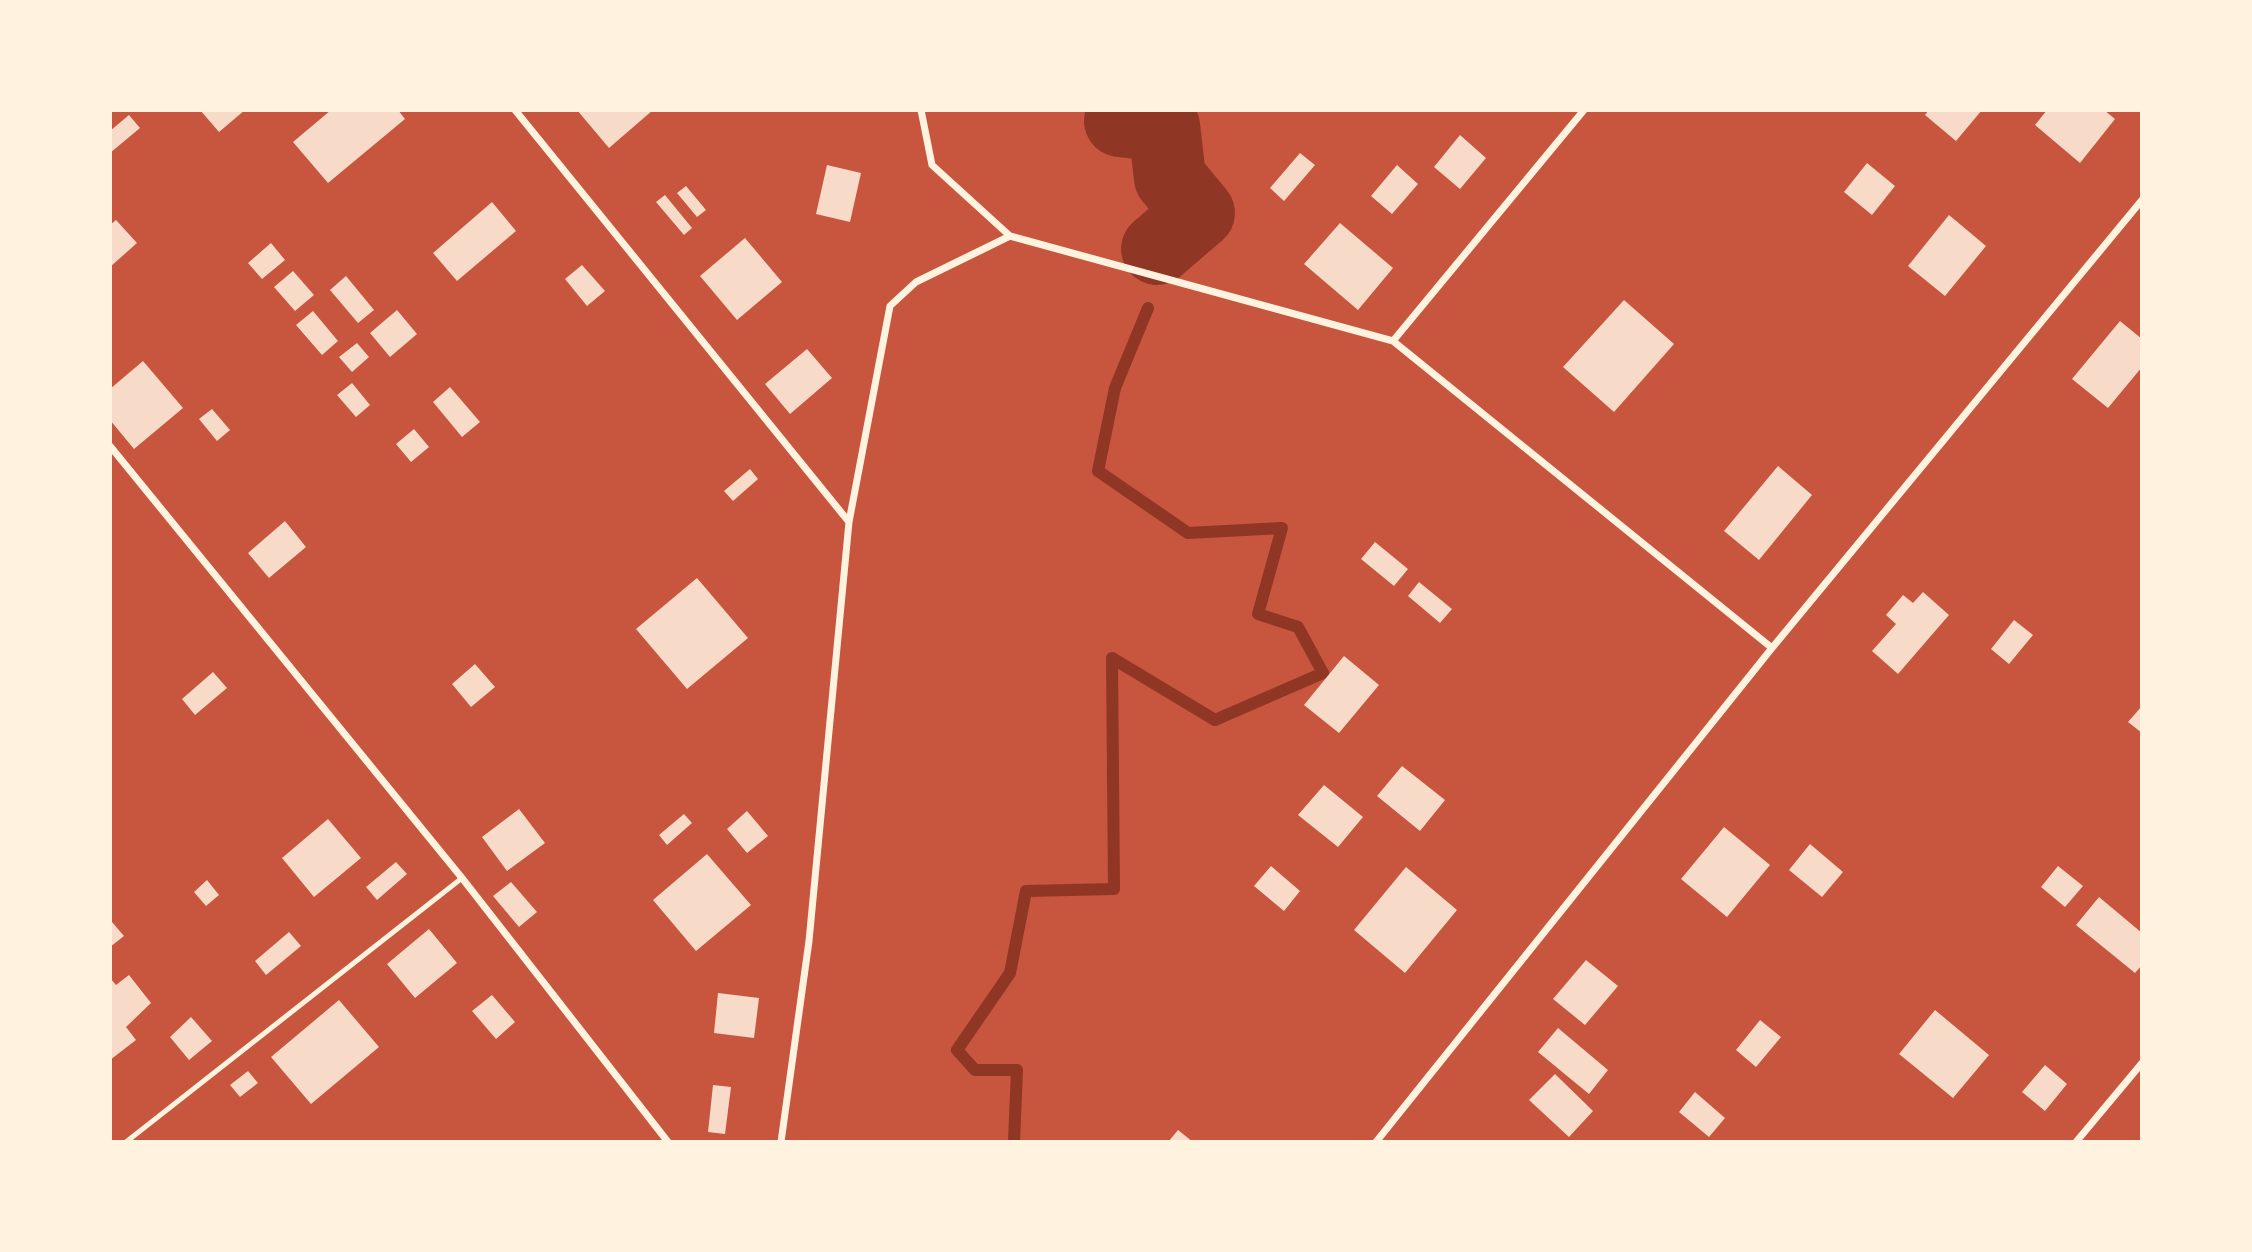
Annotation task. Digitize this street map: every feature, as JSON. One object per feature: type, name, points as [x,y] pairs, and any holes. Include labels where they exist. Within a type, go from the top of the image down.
[{"type":"street","points":[[514,110],[849,522]]},
{"type":"street","points":[[922,110],[932,164],[1010,236],[1393,341],[1772,648]]},
{"type":"street","points":[[1393,341],[1584,110]]},
{"type":"street","points":[[1376,1142],[1772,648],[2142,200]]},
{"type":"street","points":[[781,1142],[809,941],[849,522],[890,306],[916,282],[1010,236]]},
{"type":"street","points":[[110,446],[462,878],[668,1142]]},
{"type":"street","points":[[2076,1142],[2142,1063]]},
{"type":"lane","points":[[126,1142],[462,878]]},
{"type":"building","points":[[200,110],[245,110],[219,132]]},
{"type":"building","points":[[331,110],[398,110],[405,119],[328,183],[293,142]]},
{"type":"building","points":[[577,110],[653,110],[609,148]]},
{"type":"building","points":[[1929,110],[1982,110],[1956,141],[1925,115]]},
{"type":"building","points":[[2047,110],[2104,110],[2115,119],[2080,163],[2035,125]]},
{"type":"building","points":[[129,115],[140,128],[110,153],[110,131]]},
{"type":"building","points":[[1460,135],[1486,158],[1460,189],[1434,167]]},
{"type":"building","points":[[1300,153],[1315,165],[1284,201],[1270,188]]},
{"type":"building","points":[[1867,163],[1895,186],[1872,215],[1844,192]]},
{"type":"building","points":[[827,165],[861,173],[850,222],[816,214]]},
{"type":"building","points":[[1397,165],[1418,184],[1392,214],[1371,196]]},
{"type":"building","points":[[686,186],[706,210],[697,217],[677,193]]},
{"type":"building","points":[[665,195],[692,228],[684,235],[656,202]]},
{"type":"building","points":[[492,202],[516,231],[457,281],[433,253]]},
{"type":"building","points":[[1949,215],[1986,246],[1945,296],[1908,266]]},
{"type":"building","points":[[116,220],[137,243],[110,267],[110,225]]},
{"type":"building","points":[[1340,223],[1393,268],[1358,310],[1304,264]]},
{"type":"building","points":[[745,238],[782,282],[737,320],[700,276]]},
{"type":"building","points":[[271,243],[285,260],[262,279],[248,263]]},
{"type":"building","points":[[582,265],[605,291],[587,306],[565,279]]},
{"type":"building","points":[[293,271],[314,295],[295,311],[274,287]]},
{"type":"building","points":[[346,276],[374,310],[358,323],[330,290]]},
{"type":"building","points":[[1624,300],[1674,344],[1614,412],[1563,367]]},
{"type":"building","points":[[397,310],[417,334],[390,357],[370,333]]},
{"type":"building","points":[[313,311],[338,341],[322,355],[296,325]]},
{"type":"building","points":[[2120,321],[2142,339],[2142,367],[2108,408],[2072,379]]},
{"type":"building","points":[[357,343],[369,357],[352,372],[339,357]]},
{"type":"building","points":[[807,349],[832,378],[790,414],[765,384]]},
{"type":"building","points":[[143,361],[183,408],[134,449],[110,420],[110,389]]},
{"type":"building","points":[[352,383],[370,405],[356,417],[337,395]]},
{"type":"building","points":[[450,387],[480,422],[462,437],[433,402]]},
{"type":"building","points":[[212,409],[230,430],[217,441],[199,419]]},
{"type":"building","points":[[414,429],[429,447],[411,462],[396,444]]},
{"type":"building","points":[[1778,466],[1812,495],[1759,560],[1724,531]]},
{"type":"building","points":[[750,469],[758,479],[733,501],[724,491]]},
{"type":"building","points":[[285,521],[306,547],[269,578],[248,553]]},
{"type":"building","points":[[1375,542],[1408,569],[1394,586],[1361,559]]},
{"type":"building","points":[[697,578],[748,638],[687,689],[636,629]]},
{"type":"building","points":[[1419,582],[1452,609],[1440,623],[1408,596]]},
{"type":"building","points":[[1923,592],[1949,615],[1898,674],[1872,651],[1896,624],[1886,615],[1903,595],[1913,603]]},
{"type":"building","points":[[2014,620],[2033,635],[2009,664],[1991,649]]},
{"type":"building","points":[[1344,656],[1379,685],[1339,733],[1304,705]]},
{"type":"building","points":[[475,664],[495,687],[471,707],[452,684]]},
{"type":"building","points":[[213,672],[227,688],[195,715],[182,699]]},
{"type":"building","points":[[2142,706],[2142,733],[2128,722]]},
{"type":"building","points":[[1402,766],[1445,800],[1420,831],[1377,796]]},
{"type":"building","points":[[1324,785],[1363,817],[1338,847],[1298,815]]},
{"type":"building","points":[[519,809],[545,843],[507,871],[482,837]]},
{"type":"building","points":[[747,811],[768,836],[747,853],[727,829]]},
{"type":"building","points":[[684,814],[692,823],[667,845],[659,835]]},
{"type":"building","points":[[328,819],[361,858],[314,897],[282,858]]},
{"type":"building","points":[[1724,827],[1770,865],[1727,917],[1681,879]]},
{"type":"building","points":[[1810,844],[1843,872],[1822,897],[1789,870]]},
{"type":"building","points":[[707,854],[751,905],[696,951],[653,900]]},
{"type":"building","points":[[396,862],[407,874],[377,900],[366,887]]},
{"type":"building","points":[[1271,866],[1300,891],[1284,911],[1254,886]]},
{"type":"building","points":[[2058,866],[2083,886],[2065,907],[2041,887]]},
{"type":"building","points":[[1406,867],[1457,910],[1405,973],[1354,930]]},
{"type":"building","points":[[207,880],[219,895],[206,906],[194,892]]},
{"type":"building","points":[[511,882],[537,912],[519,927],[493,896]]},
{"type":"building","points":[[2099,897],[2142,933],[2142,965],[2135,973],[2076,925]]},
{"type":"building","points":[[110,923],[124,936],[110,947]]},
{"type":"building","points":[[429,929],[457,963],[415,998],[387,964]]},
{"type":"building","points":[[289,932],[301,946],[266,975],[255,961]]},
{"type":"building","points":[[1586,960],[1618,986],[1585,1025],[1553,999]]},
{"type":"building","points":[[129,975],[151,1003],[126,1027],[136,1040],[110,1060],[110,978],[116,985]]},
{"type":"building","points":[[718,993],[759,998],[754,1038],[714,1033]]},
{"type":"building","points":[[492,995],[515,1022],[496,1039],[472,1011]]},
{"type":"building","points":[[339,1000],[379,1047],[311,1104],[271,1057]]},
{"type":"building","points":[[1935,1010],[1989,1055],[1953,1098],[1899,1054]]},
{"type":"building","points":[[191,1017],[212,1041],[189,1060],[170,1037]]},
{"type":"building","points":[[1760,1020],[1781,1037],[1756,1067],[1736,1050]]},
{"type":"building","points":[[1558,1028],[1608,1070],[1589,1094],[1538,1052]]},
{"type":"building","points":[[2045,1065],[2067,1084],[2045,1111],[2022,1092]]},
{"type":"building","points":[[248,1071],[258,1083],[240,1097],[230,1085]]},
{"type":"building","points":[[1555,1074],[1593,1111],[1569,1137],[1529,1100]]},
{"type":"building","points":[[713,1085],[731,1087],[725,1134],[708,1132]]},
{"type":"building","points":[[1695,1092],[1725,1118],[1709,1137],[1679,1112]]},
{"type":"building","points":[[1178,1130],[1193,1142],[1168,1142]]},
{"type":"waterway","points":[[1122,110],[1120,121],[1164,126],[1170,178],[1199,213],[1157,249]]},
{"type":"waterway","points":[[1014,1142],[1017,1070],[975,1070],[957,1050],[1010,973],[1026,891],[1114,889],[1112,658],[1215,720],[1323,673],[1298,627],[1258,614],[1282,528],[1188,533],[1098,471],[1115,388],[1148,308]]}]
